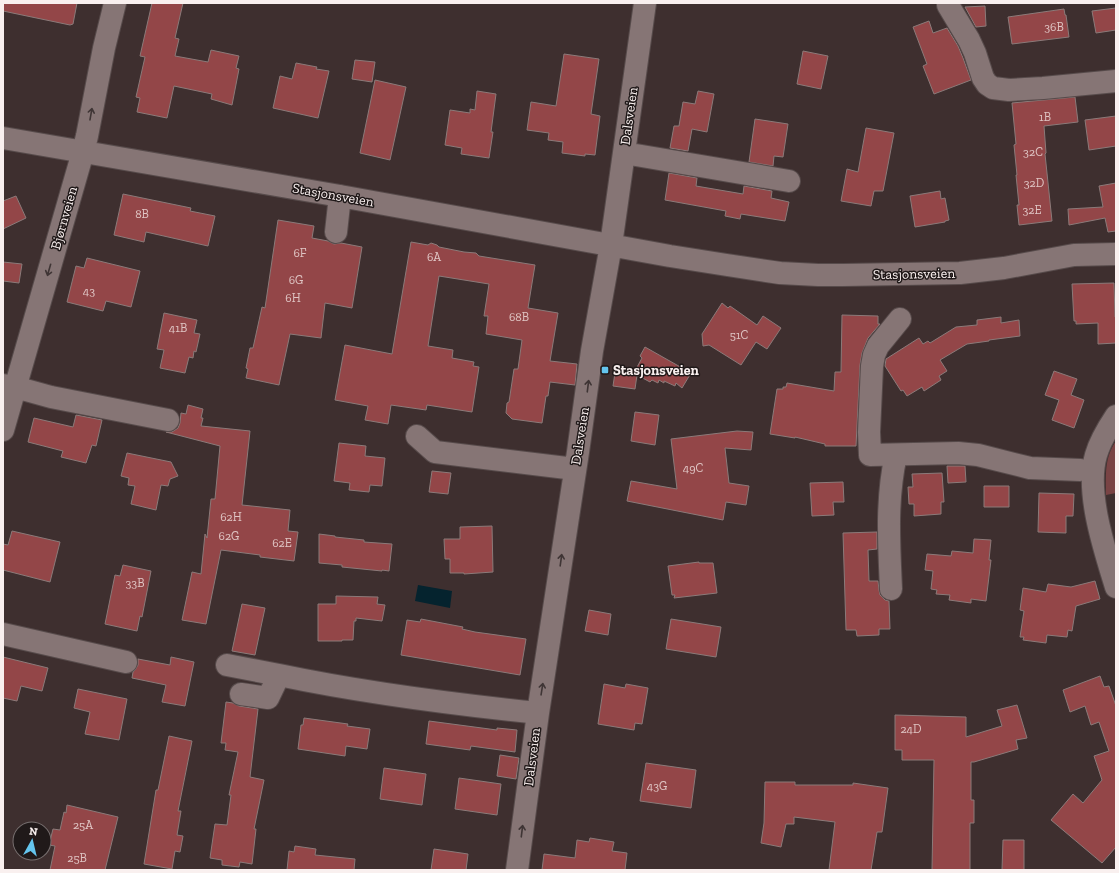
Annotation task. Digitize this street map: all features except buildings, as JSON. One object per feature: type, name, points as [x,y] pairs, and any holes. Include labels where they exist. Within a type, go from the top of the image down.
[{"type":"street","name":"Bjørnveien","points":[[3,430],[9,386],[83,152],[104,48],[115,3]]},
{"type":"street","name":"Dalsveien","points":[[517,870],[538,713],[593,344],[611,245],[645,3]]},
{"type":"street","points":[[948,5],[969,40],[983,78],[987,84],[993,88],[1009,90],[1116,81]]},
{"type":"street","name":"Stasjonsveien","points":[[3,138],[340,196],[611,245],[780,273],[818,275],[960,273],[1004,268],[1074,255],[1116,254]]},
{"type":"street","points":[[624,153],[789,181]]},
{"type":"street","points":[[336,232],[340,196]]},
{"type":"street","points":[[900,319],[878,346],[872,366],[870,388],[870,455],[958,453],[978,455],[1030,468],[1080,470]]},
{"type":"street","points":[[9,386],[51,397],[168,420]]},
{"type":"street","points":[[1116,416],[1101,442],[1096,456],[1094,498],[1104,549],[1116,587]]},
{"type":"street","points":[[417,436],[435,452],[575,469]]},
{"type":"street","points":[[891,588],[889,516],[892,472],[896,455]]},
{"type":"street","points":[[3,634],[126,662]]},
{"type":"street","points":[[227,665],[376,693],[538,713]]},
{"type":"street","points":[[240,694],[268,698],[279,675]]},
{"type":"shaded area","points":[[1116,441],[1116,493],[1106,495],[1106,474],[1109,454]]},
{"type":"water","points":[[418,585],[452,591],[450,608],[415,601]]},
{"type":"place","name":"Stasjonsveien","points":[[605,370]]}]
